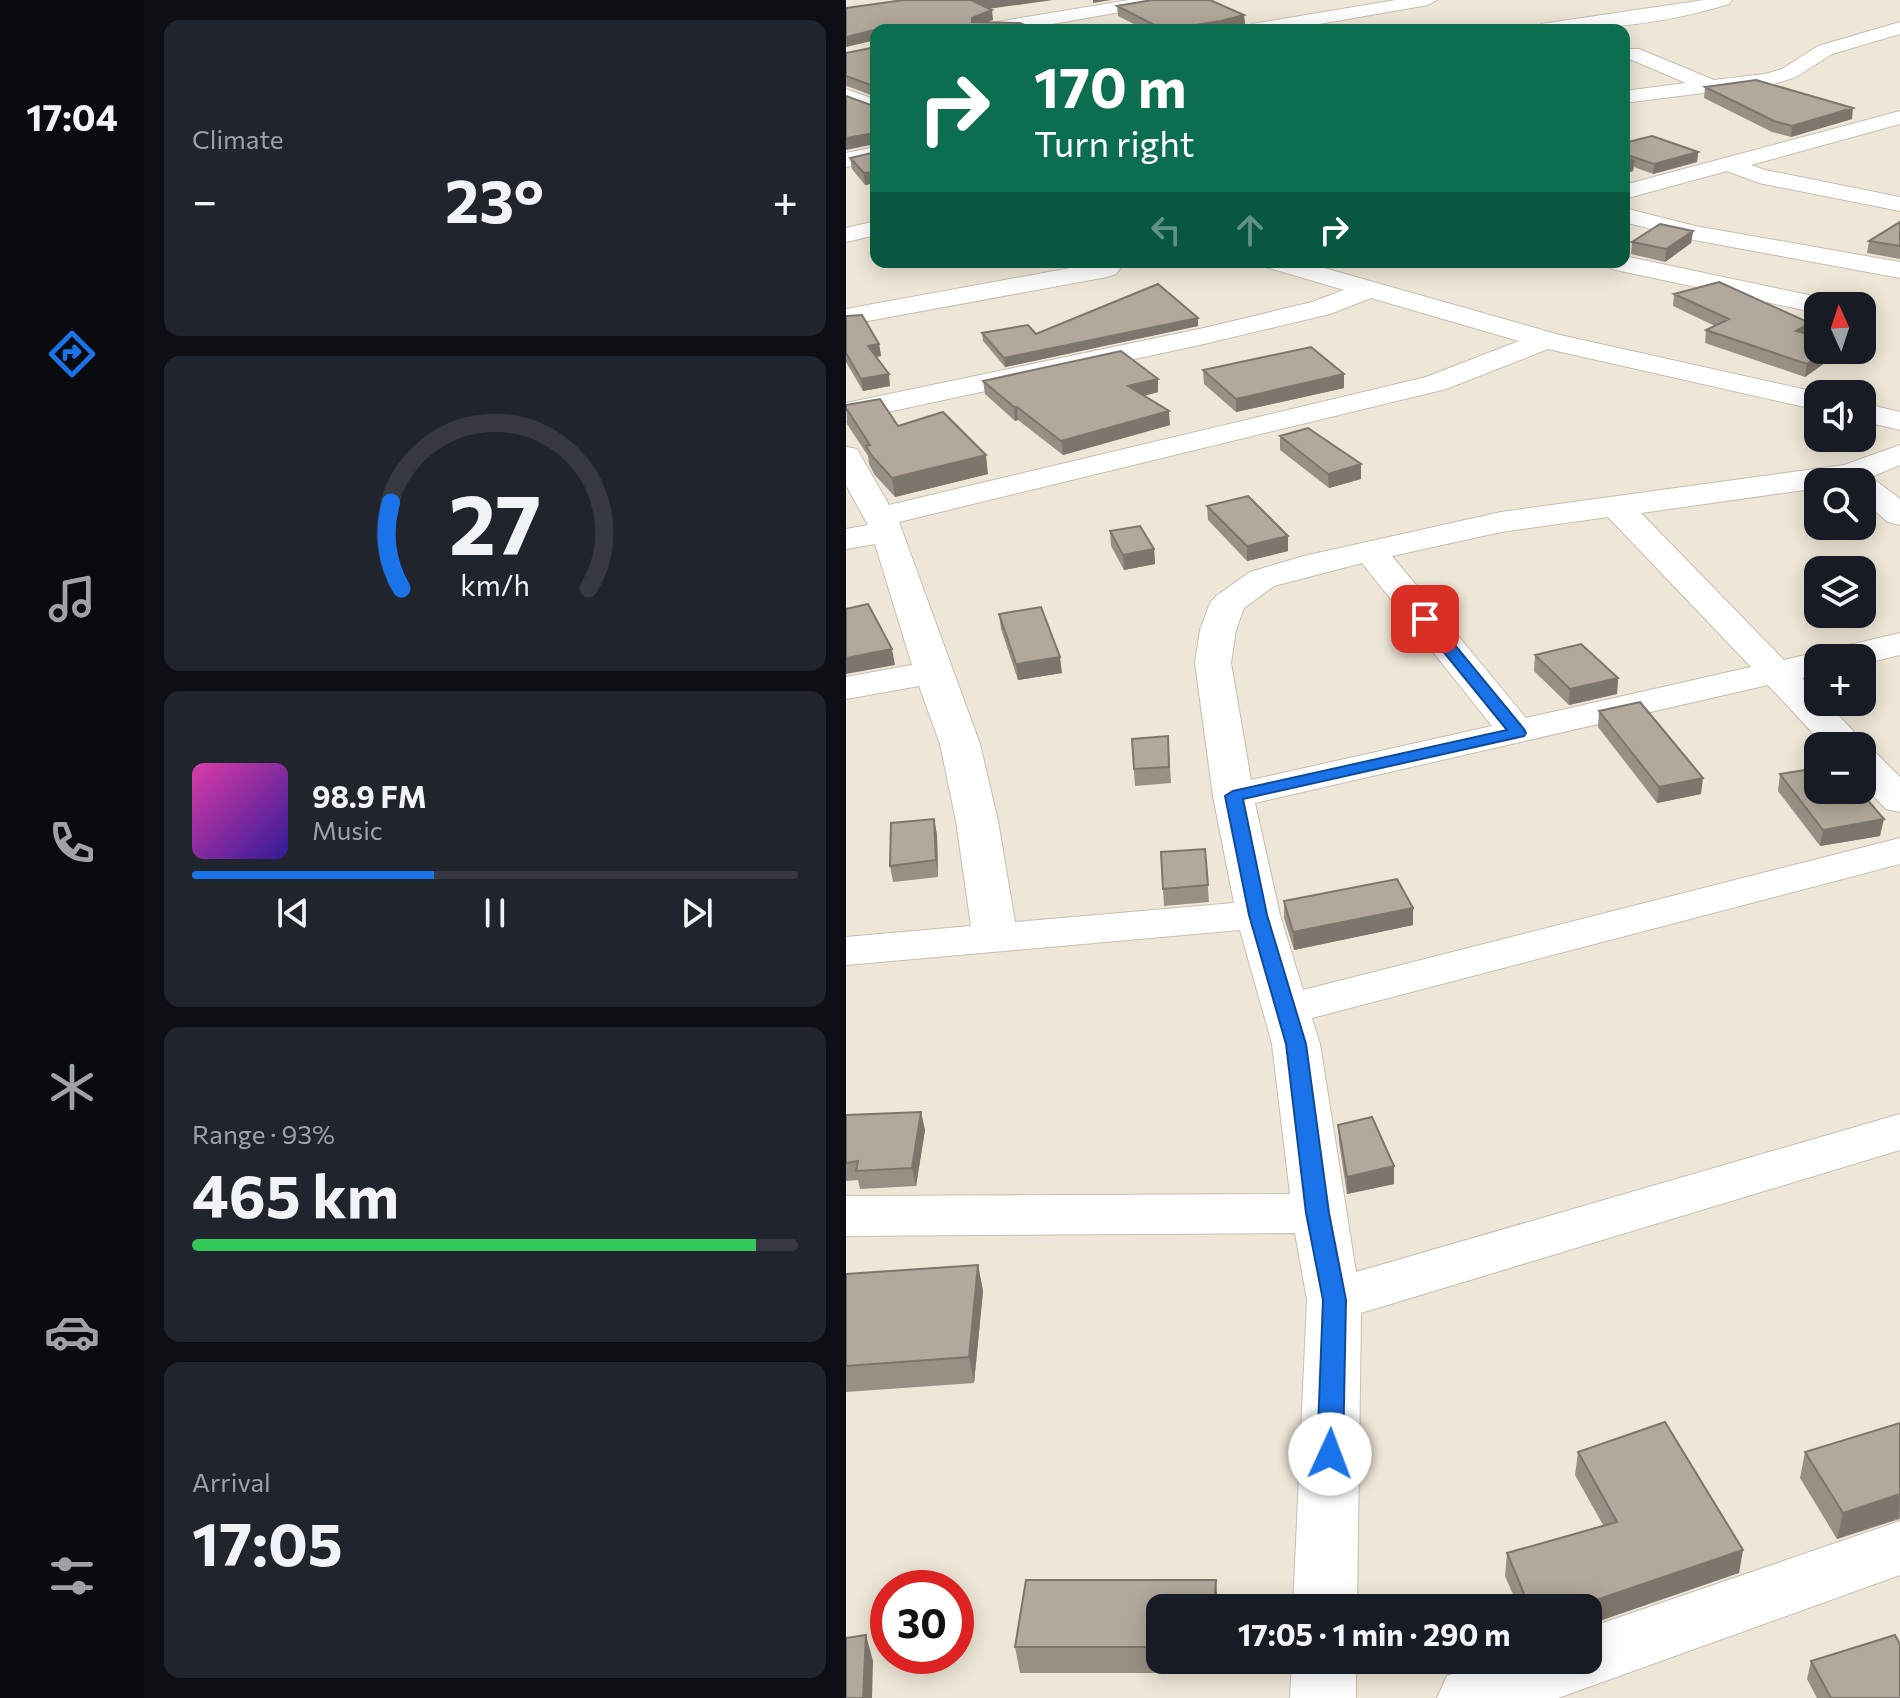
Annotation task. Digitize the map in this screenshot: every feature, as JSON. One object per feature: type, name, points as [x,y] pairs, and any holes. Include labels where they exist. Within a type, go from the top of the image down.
[{"type":"street","points":[[1009,24],[1086,5],[1161,0]]},
{"type":"street","points":[[1287,24],[1428,0]]},
{"type":"street","points":[[1585,24],[1694,9],[1718,0]]},
{"type":"street","points":[[1086,5],[1118,24]]},
{"type":"street","points":[[1630,96],[1715,88],[1778,76],[1825,50],[1900,28]]},
{"type":"street","points":[[1632,53],[1715,88]]},
{"type":"street","points":[[846,95],[870,105]]},
{"type":"street","points":[[1630,190],[1900,117]]},
{"type":"street","points":[[846,160],[870,155]]},
{"type":"street","points":[[1727,163],[1759,176],[1900,204]]},
{"type":"street","points":[[1630,217],[1694,233],[1900,270]]},
{"type":"street","points":[[846,235],[870,229]]},
{"type":"street","points":[[1630,265],[1804,302]]},
{"type":"street","points":[[1294,268],[1322,277],[1370,275],[1546,340],[1804,398]]},
{"type":"street","points":[[846,317],[1107,269]]},
{"type":"street","points":[[846,412],[1321,308],[1370,275]]},
{"type":"street","points":[[846,539],[884,524],[1436,383],[1546,340]]},
{"type":"street","points":[[1876,415],[1900,421]]},
{"type":"street","points":[[1876,469],[1900,454]]},
{"type":"street","points":[[846,456],[884,524],[960,744],[977,821],[995,936]]},
{"type":"street","points":[[1325,1594],[1334,1300],[1318,1213],[1296,1044],[1258,915],[1233,796],[1213,663],[1218,630],[1228,603],[1262,579],[1501,522],[1804,486]]},
{"type":"street","points":[[1876,495],[1900,515]]},
{"type":"street","points":[[1616,506],[1833,732]]},
{"type":"street","points":[[1370,551],[1518,733]]},
{"type":"street","points":[[1876,650],[1900,644]]},
{"type":"street","points":[[1233,796],[1804,666]]},
{"type":"street","points":[[846,688],[933,672]]},
{"type":"street","points":[[1876,775],[1900,800]]},
{"type":"street","points":[[1285,1010],[1900,851]]},
{"type":"street","points":[[846,951],[1258,915]]},
{"type":"street","points":[[1334,1300],[1900,1132]]},
{"type":"street","points":[[846,1216],[1318,1213]]},
{"type":"street","points":[[1602,1653],[1900,1548]]},
{"type":"street","points":[[1323,1698],[1324,1674]]},
{"type":"street","points":[[1470,1698],[1540,1674]]},
{"type":"building","points":[[904,0],[982,0],[973,1],[992,10],[972,18],[972,22],[1022,24],[870,24],[870,31],[846,37],[846,8]]},
{"type":"building","points":[[1152,0],[1210,0],[1244,15],[1202,24],[1152,24],[1117,6]]},
{"type":"building","points":[[870,48],[870,85],[846,76],[846,53]]},
{"type":"building","points":[[1756,80],[1853,108],[1792,126],[1774,121],[1705,87]]},
{"type":"building","points":[[846,96],[870,105],[870,134],[846,138]]},
{"type":"building","points":[[1652,136],[1698,152],[1654,164],[1630,156],[1630,142]]},
{"type":"building","points":[[870,153],[870,172],[864,173],[850,158]]},
{"type":"building","points":[[1900,222],[1900,246],[1869,241]]},
{"type":"building","points":[[1660,224],[1693,231],[1666,249],[1632,242]]},
{"type":"building","points":[[1719,282],[1804,320],[1804,326],[1796,331],[1804,333],[1804,363],[1706,330],[1729,319],[1674,294]]},
{"type":"building","points":[[1158,284],[1198,318],[1004,358],[982,333],[1028,325],[1036,334]]},
{"type":"building","points":[[862,315],[879,344],[868,346],[889,374],[861,379],[846,353],[846,316]]},
{"type":"building","points":[[1311,347],[1344,374],[1236,399],[1203,370]]},
{"type":"building","points":[[1121,351],[1158,379],[1128,386],[1169,411],[1061,441],[983,381]]},
{"type":"building","points":[[880,399],[898,426],[943,412],[986,455],[892,478],[871,455],[866,446],[870,445],[846,408],[846,405]]},
{"type":"building","points":[[1308,428],[1361,464],[1328,474],[1280,436]]},
{"type":"building","points":[[1248,496],[1288,536],[1247,546],[1207,506]]},
{"type":"building","points":[[1140,526],[1154,549],[1123,555],[1110,531]]},
{"type":"building","points":[[868,604],[892,649],[846,658],[846,609]]},
{"type":"building","points":[[1041,607],[1060,657],[1016,664],[999,614]]},
{"type":"building","points":[[1581,644],[1618,678],[1570,689],[1535,655]]},
{"type":"building","points":[[1640,702],[1703,778],[1659,787],[1599,711]]},
{"type":"building","points":[[1168,736],[1169,767],[1134,769],[1132,739]]},
{"type":"building","points":[[1804,770],[1804,804],[1871,804],[1884,819],[1823,830],[1780,774]]},
{"type":"building","points":[[934,819],[936,860],[890,866],[891,823]]},
{"type":"building","points":[[1205,849],[1208,885],[1163,889],[1161,852]]},
{"type":"building","points":[[1397,879],[1413,908],[1293,932],[1284,901]]},
{"type":"building","points":[[921,1112],[912,1168],[856,1171],[858,1161],[846,1163],[846,1115]]},
{"type":"building","points":[[1372,1117],[1394,1166],[1347,1177],[1338,1125]]},
{"type":"building","points":[[978,1265],[969,1357],[846,1366],[846,1274]]},
{"type":"building","points":[[1665,1422],[1743,1550],[1602,1598],[1602,1594],[1524,1594],[1507,1553],[1617,1522],[1578,1452]]},
{"type":"building","points":[[1900,1423],[1900,1494],[1843,1513],[1805,1452]]},
{"type":"building","points":[[1026,1580],[1216,1580],[1215,1594],[1146,1594],[1146,1647],[1015,1647]]},
{"type":"building","points":[[866,1635],[863,1698],[846,1698],[846,1638]]},
{"type":"building","points":[[1895,1635],[1900,1644],[1900,1698],[1831,1698],[1811,1661]]},
{"type":"route","points":[[1330,1454],[1334,1300],[1318,1213],[1296,1044],[1258,915],[1233,796],[1518,733],[1425,619]]}]
